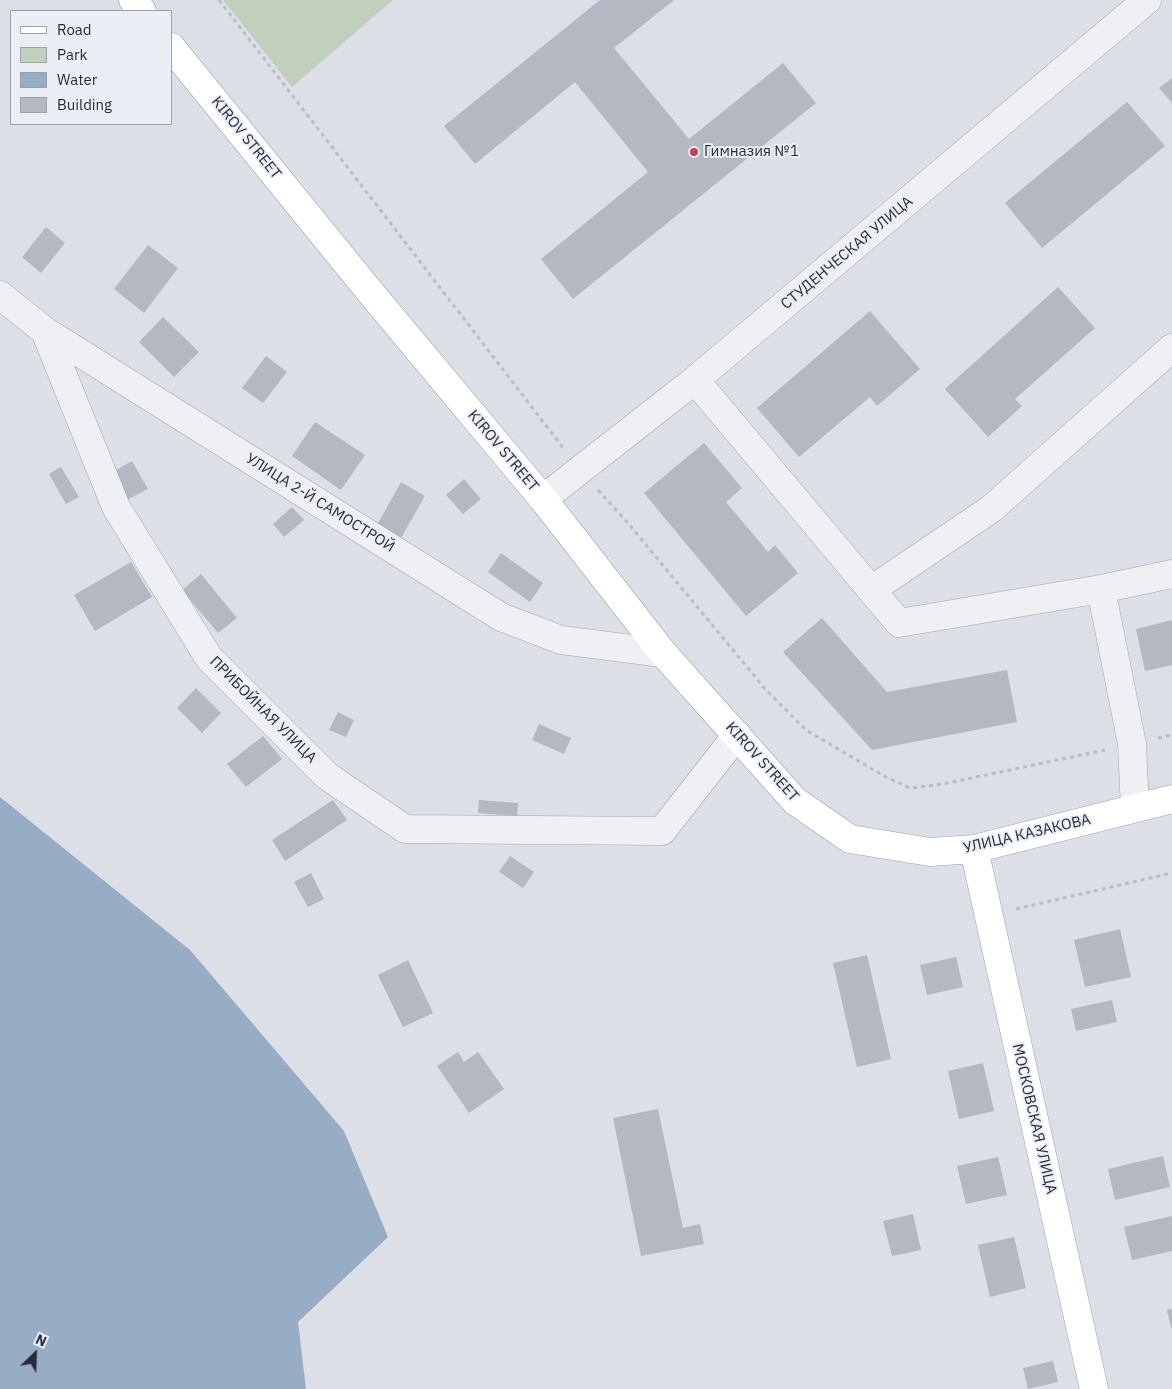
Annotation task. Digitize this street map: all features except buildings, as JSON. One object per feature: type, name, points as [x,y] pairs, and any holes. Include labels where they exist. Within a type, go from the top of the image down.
[{"type":"main road","points":[[133,0],[141,10]]},
{"type":"main road","name":"KIROV STREET","points":[[172,48],[366,287],[543,499],[663,653],[795,801],[850,839]]},
{"type":"main road","name":"УЛИЦА КАЗАКОВА","points":[[850,839],[930,852],[974,849],[1172,799]]},
{"type":"main road","name":"МОСКОВСКАЯ УЛИЦА","points":[[974,849],[1094,1389]]},
{"type":"street","name":"СТУДЕНЧЕСКАЯ УЛИЦА","points":[[543,499],[696,380],[1147,0]]},
{"type":"street","name":"УЛИЦА 2-Й САМОСТРОЙ","points":[[0,295],[45,331],[501,617],[561,640],[663,653]]},
{"type":"street","name":"ПРИБОЙНАЯ УЛИЦА","points":[[45,331],[116,507],[209,658],[327,776],[405,829],[662,831],[737,735]]},
{"type":"street","points":[[871,590],[991,509],[1172,348]]},
{"type":"street","points":[[696,380],[899,623],[1101,589],[1172,574]]},
{"type":"street","points":[[1101,589],[1132,744],[1135,808]]},
{"type":"path","points":[[219,0],[580,470],[627,522],[772,697],[806,730],[884,776],[910,788],[943,784],[1172,735]]},
{"type":"path","points":[[989,916],[1172,872]]},
{"type":"green space","points":[[223,0],[393,0],[292,87]]},
{"type":"water","points":[[0,797],[190,950],[344,1131],[388,1237],[298,1322],[306,1389],[0,1389]]},
{"type":"place","name":"Гимназия №1","points":[[694,152]]}]
